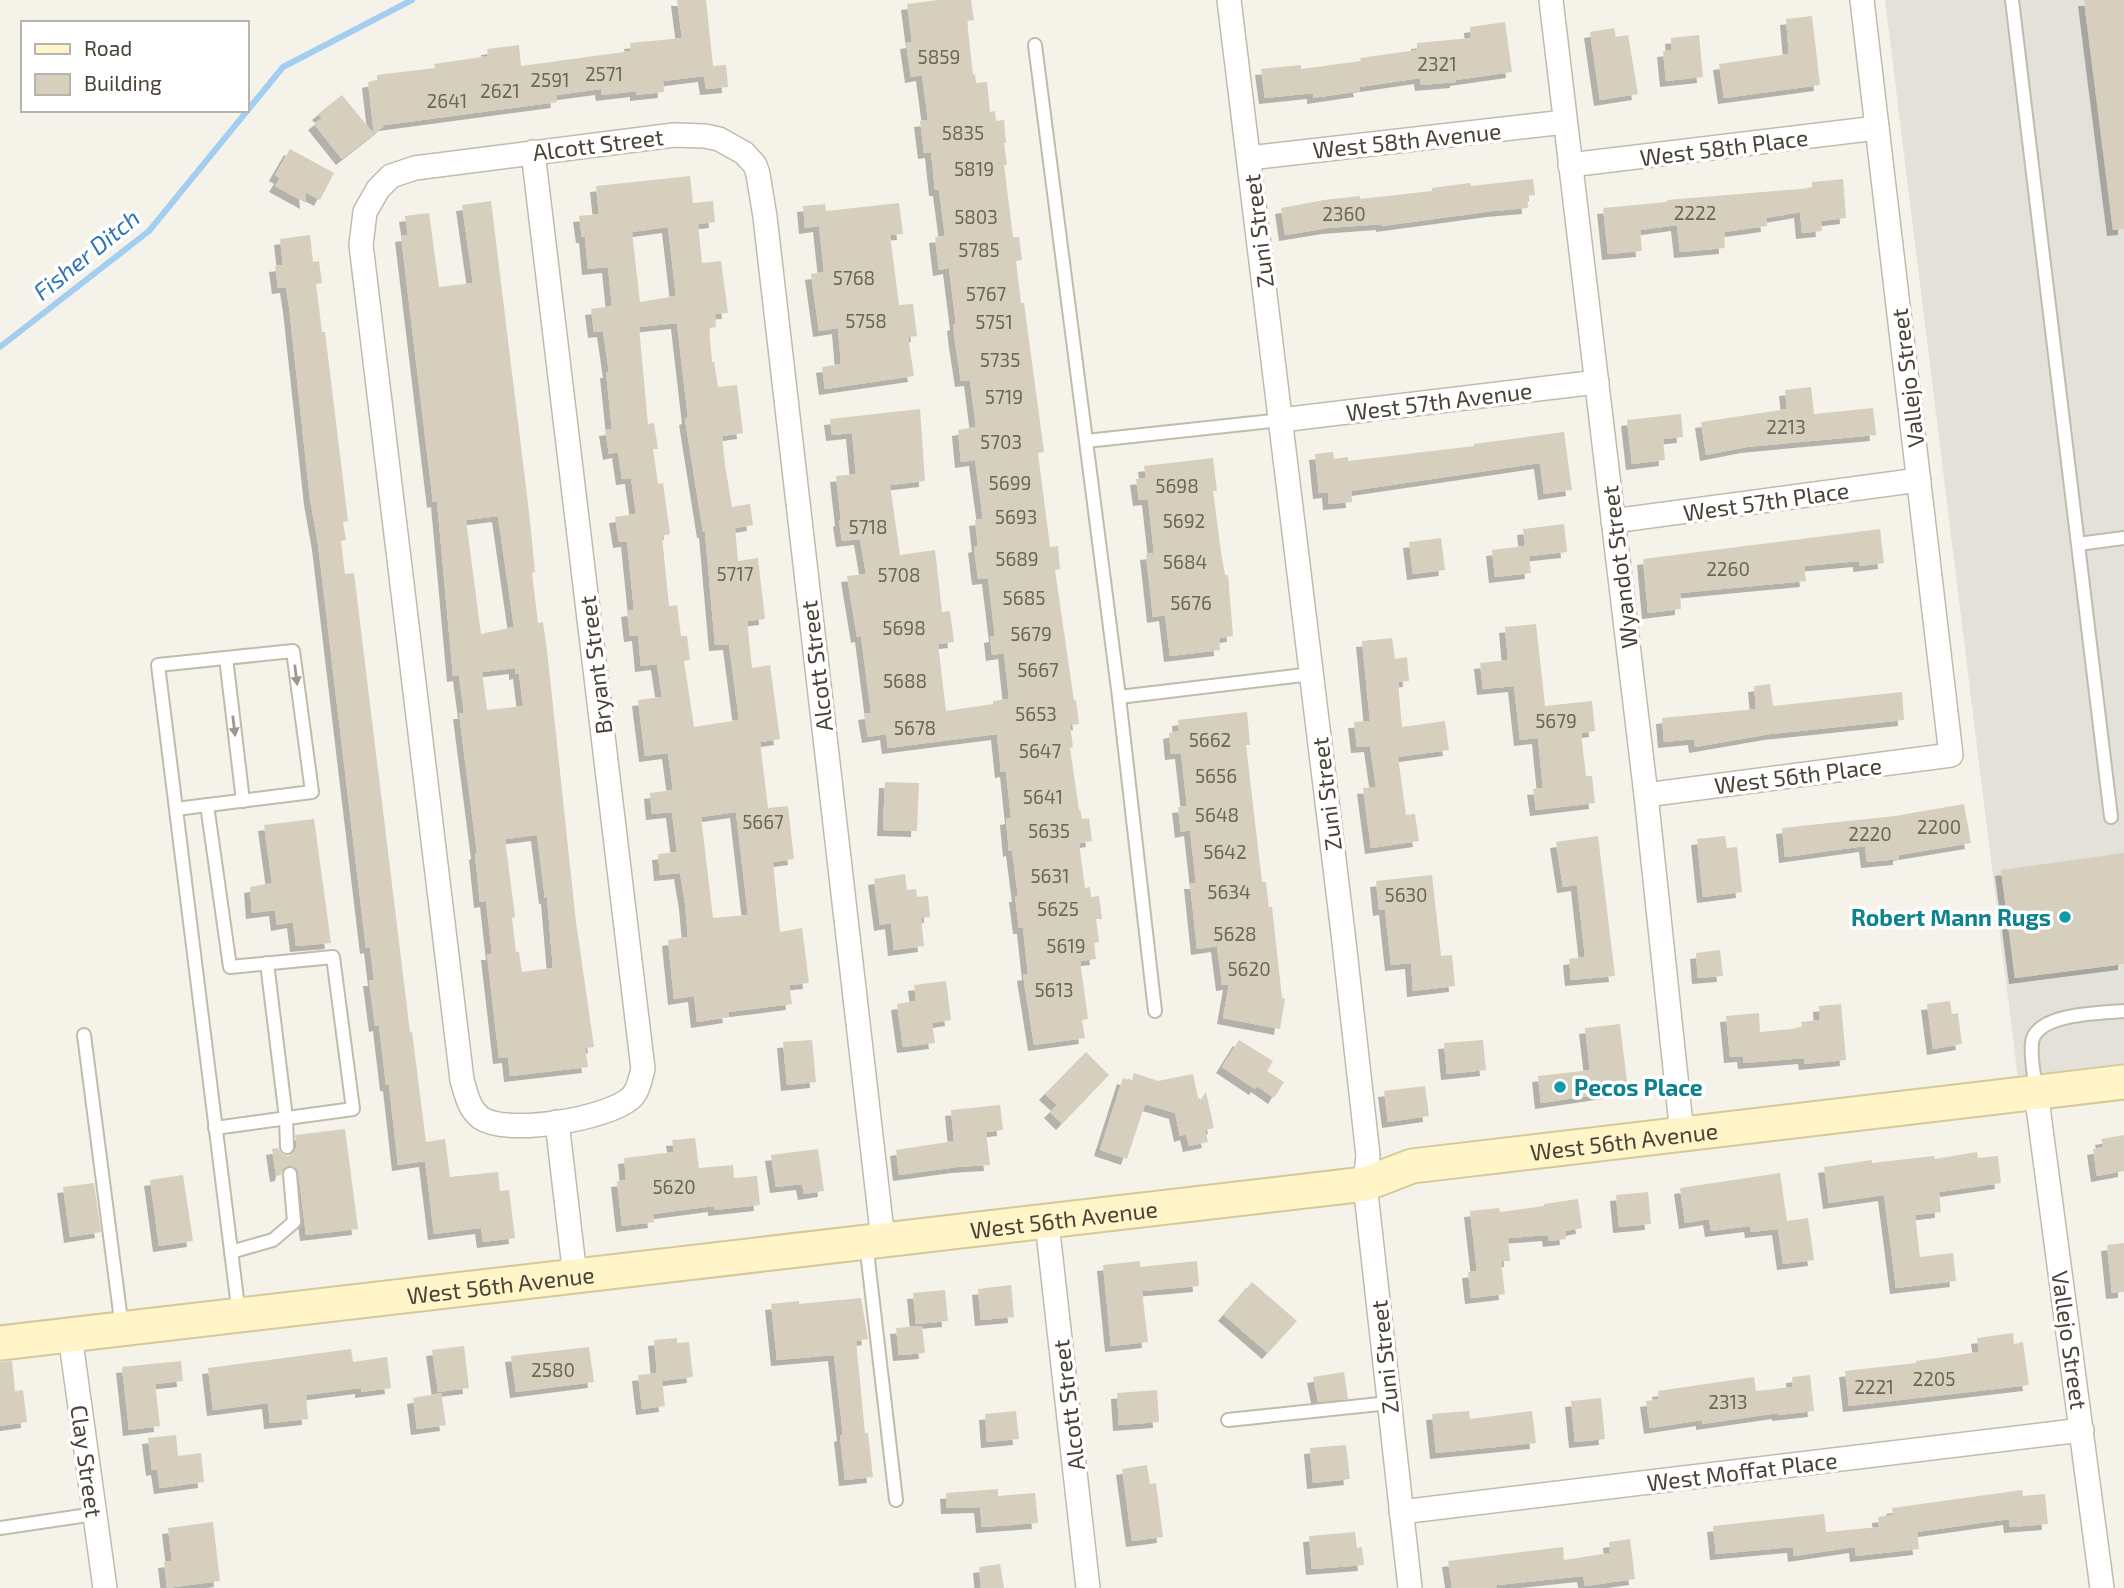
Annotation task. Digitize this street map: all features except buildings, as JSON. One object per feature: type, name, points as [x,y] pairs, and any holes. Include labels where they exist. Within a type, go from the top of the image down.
[{"type":"street","name":"Zuni Street","points":[[1229,0],[1368,1155],[1365,1184],[1410,1588]]},
{"type":"street","name":"Wyandot Street","points":[[1551,0],[1646,795],[1682,1134]]},
{"type":"street","name":"Vallejo Street","points":[[1862,0],[1951,755]]},
{"type":"street","name":"West 58th Avenue","points":[[1249,158],[1565,122]]},
{"type":"street","name":"West 58th Place","points":[[1570,165],[1877,128]]},
{"type":"street","name":"Alcott Street","points":[[557,1122],[507,1125],[485,1120],[477,1115],[468,1103],[462,1080],[361,245],[367,206],[378,189],[391,176],[415,167],[674,135],[705,135],[728,142],[744,153],[755,165],[758,174],[875,1241]]},
{"type":"street","name":"Bryant Street","points":[[533,152],[643,1069],[633,1096],[618,1107],[603,1113],[557,1122]]},
{"type":"street","name":"West 57th Avenue","points":[[1281,420],[1597,382]]},
{"type":"street","name":"West 57th Place","points":[[1613,521],[1919,480]]},
{"type":"street","name":"West 56th Place","points":[[1646,795],[1951,755]]},
{"type":"street","name":"West 56th Avenue","points":[[0,1343],[1365,1184],[1412,1166],[2124,1082]]},
{"type":"street","name":"Vallejo Street","points":[[2036,1092],[2102,1588]]},
{"type":"street","points":[[557,1122],[575,1276]]},
{"type":"street","name":"Alcott Street","points":[[1047,1223],[1088,1588]]},
{"type":"street","name":"Clay Street","points":[[70,1335],[105,1588]]},
{"type":"street","name":"West Moffat Place","points":[[1401,1512],[2082,1430]]},
{"type":"lane","points":[[2012,0],[2111,817]]},
{"type":"lane","points":[[1035,45],[1119,697],[1155,1011]]},
{"type":"lane","points":[[1086,441],[1281,420]]},
{"type":"lane","points":[[2078,544],[2124,538]]},
{"type":"lane","points":[[176,809],[312,792],[293,651],[158,665],[239,1315]]},
{"type":"lane","points":[[226,658],[243,801]]},
{"type":"lane","points":[[1119,697],[1312,674]]},
{"type":"lane","points":[[207,805],[230,967],[333,957],[353,1109],[215,1128]]},
{"type":"lane","points":[[267,963],[286,1118],[286,1147]]},
{"type":"lane","points":[[2036,1092],[2032,1041],[2040,1028],[2056,1019],[2124,1011]]},
{"type":"lane","points":[[84,1035],[122,1329]]},
{"type":"lane","points":[[231,1252],[274,1240],[294,1222],[289,1174]]},
{"type":"lane","points":[[875,1241],[896,1500]]},
{"type":"lane","points":[[1228,1420],[1389,1403]]},
{"type":"lane","points":[[0,1528],[95,1514]]},
{"type":"shaded area","points":[[1885,0],[2124,0],[2124,1066],[2018,1079]]},
{"type":"waterway","name":"Fisher Ditch","points":[[248,110],[283,67],[412,0]]},
{"type":"waterway","name":"Fisher Ditch","points":[[0,347],[149,231],[246,112]]},
{"type":"place","name":"Robert Mann Rugs","points":[[2065,917]]},
{"type":"place","name":"Pecos Place","points":[[1560,1087]]}]
